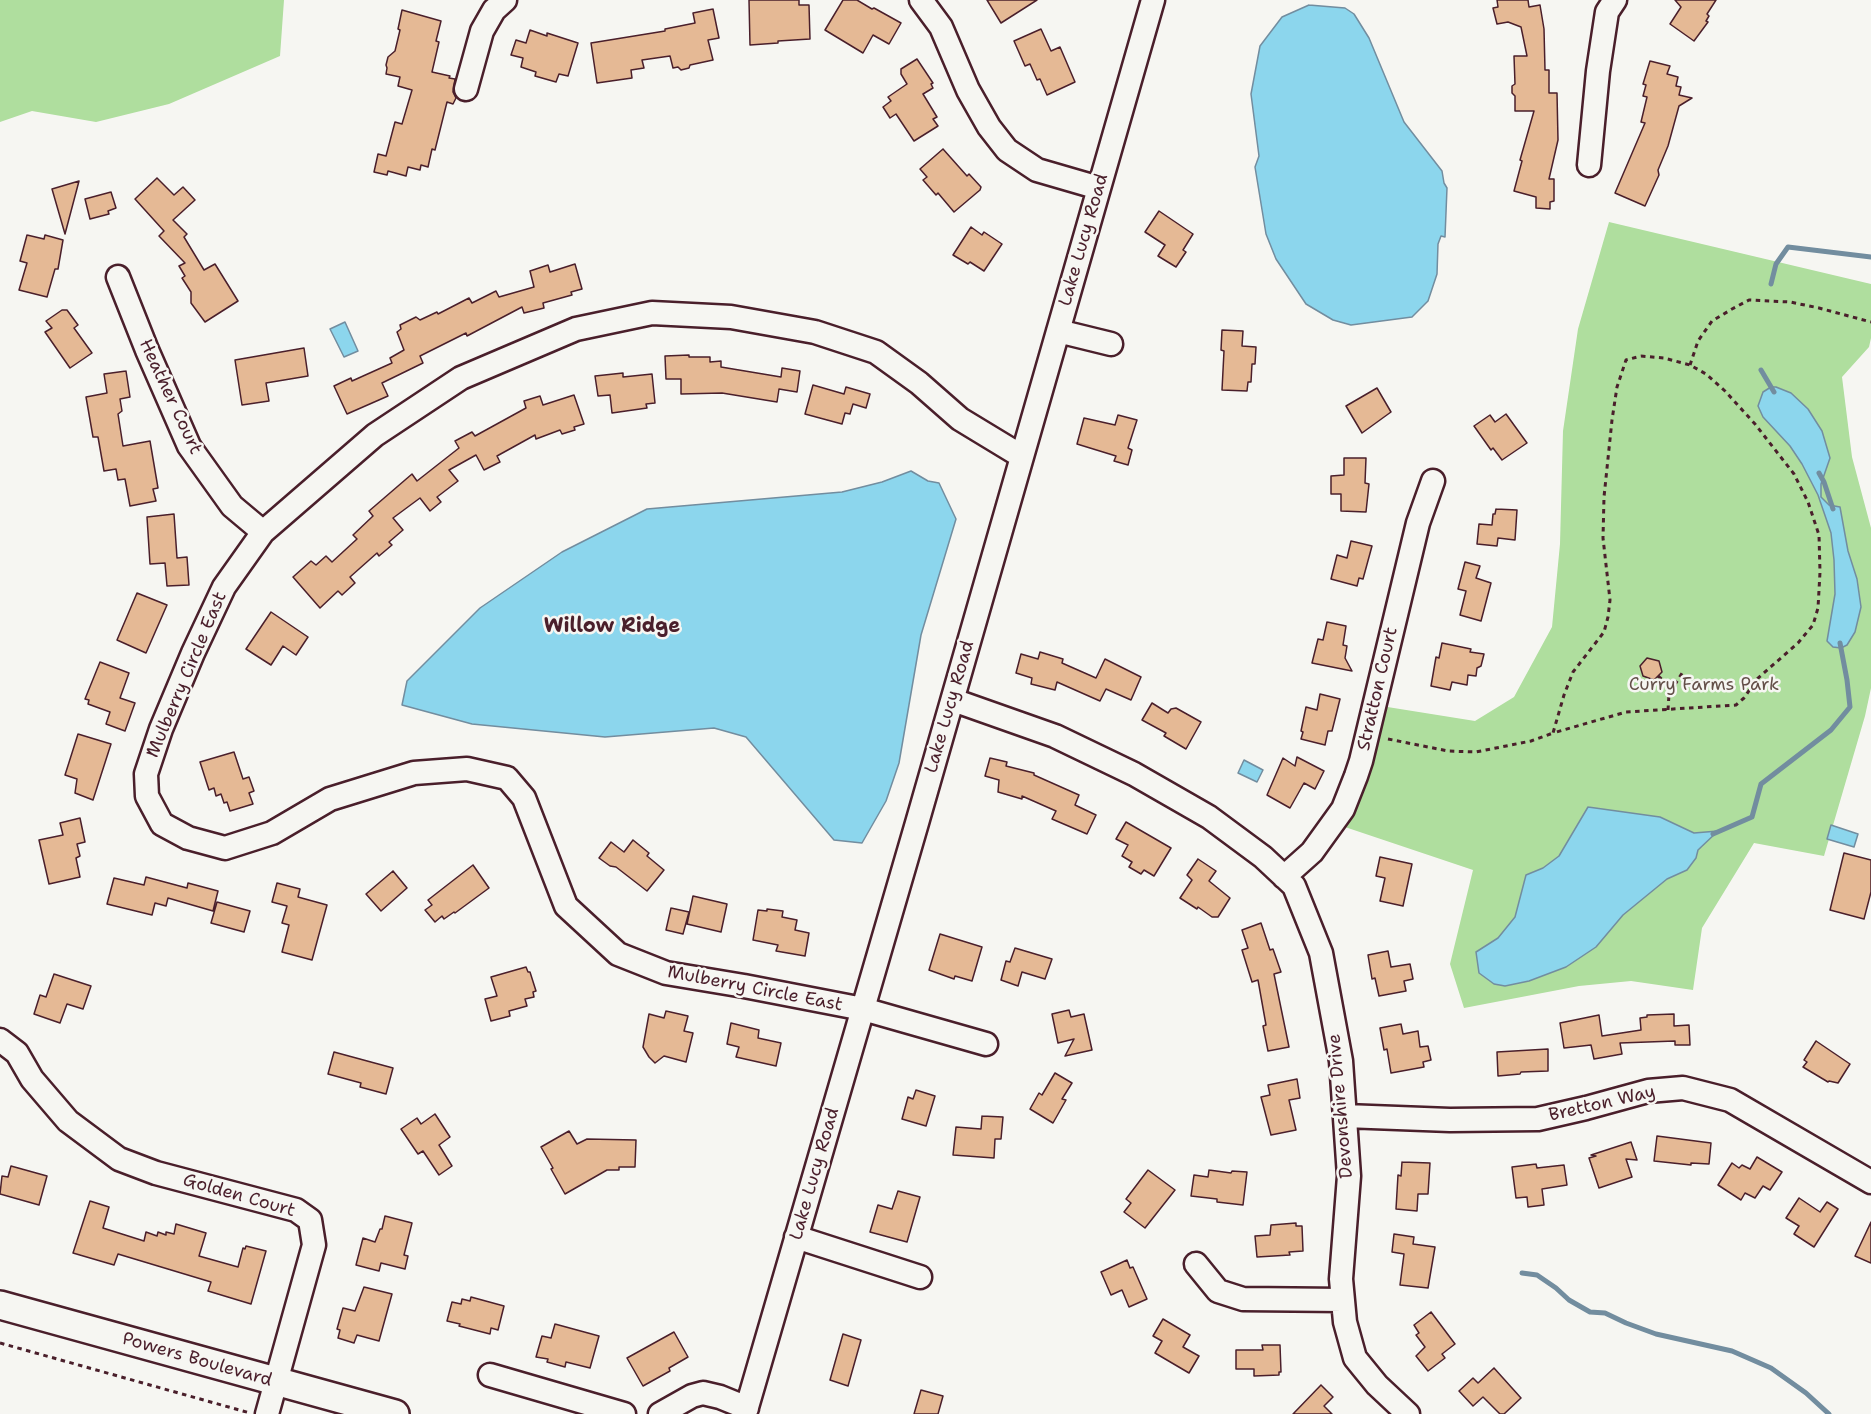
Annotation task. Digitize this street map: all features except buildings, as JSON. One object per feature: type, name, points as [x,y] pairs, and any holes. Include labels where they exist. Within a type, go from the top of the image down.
[{"type":"main road","name":"Powers Boulevard","points":[[0,1305],[395,1414]]},
{"type":"street","points":[[466,89],[482,31],[494,10],[505,0]]},
{"type":"street","points":[[921,0],[940,27],[968,90],[989,127],[1007,150],[1037,170],[1099,188]]},
{"type":"street","name":"Lake Lucy Road","points":[[746,1411],[953,700],[1153,0]]},
{"type":"street","points":[[1589,165],[1598,71],[1611,6]]},
{"type":"street","name":"Heather Court","points":[[118,277],[189,446],[232,506],[263,532]]},
{"type":"street","name":"Mulberry Circle East","points":[[986,1044],[863,1009],[666,973],[618,954],[566,906],[524,798],[507,778],[467,769],[414,773],[330,799],[272,833],[225,848],[188,838],[162,824],[147,795],[146,774],[161,729],[193,653],[225,587],[263,532],[375,435],[461,378],[576,330],[652,313],[731,317],[815,332],[876,352],[920,383],[960,419],[1021,456]]},
{"type":"street","points":[[1058,331],[1111,344]]},
{"type":"street","name":"Stratton Court","points":[[1284,877],[1312,852],[1343,809],[1361,761],[1418,523],[1433,481]]},
{"type":"street","name":"Devonshire Drive","points":[[953,700],[1055,736],[1134,774],[1209,817],[1263,857],[1294,886],[1322,953],[1341,1061],[1349,1176],[1341,1279],[1345,1322],[1355,1358],[1377,1385],[1408,1414]]},
{"type":"street","name":"Golden Court","points":[[0,1040],[17,1053],[32,1079],[68,1121],[119,1159],[156,1173],[296,1210],[310,1220],[314,1245],[267,1414]]},
{"type":"street","name":"Bretton Way","points":[[1345,1116],[1450,1120],[1538,1119],[1648,1091],[1683,1088],[1730,1100],[1871,1182]]},
{"type":"street","points":[[796,1237],[920,1277]]},
{"type":"street","points":[[1196,1264],[1218,1292],[1244,1299],[1343,1300]]},
{"type":"street","points":[[490,1375],[624,1414]]},
{"type":"street","points":[[660,1414],[692,1396],[703,1393],[720,1397],[746,1411]]},
{"type":"path","points":[[1690,364],[1698,342],[1712,321],[1749,300],[1790,302],[1871,322]]},
{"type":"path","points":[[1368,734],[1448,751],[1476,752],[1531,741],[1626,712],[1736,705],[1744,698],[1757,679],[1798,643],[1813,625],[1818,608],[1820,572],[1818,535],[1808,502],[1794,474],[1755,424],[1725,391],[1706,374],[1690,364],[1665,358],[1641,356],[1626,360],[1613,409],[1604,497],[1603,538],[1610,600],[1608,617],[1604,632],[1573,672],[1553,733]]},
{"type":"path","points":[[1668,710],[1668,698],[1684,670]]},
{"type":"path","points":[[1658,676],[1672,688]]},
{"type":"path","points":[[0,1343],[252,1414]]},
{"type":"green space","points":[[0,0],[284,0],[280,56],[169,104],[96,122],[32,111],[0,122]]},
{"type":"green space","name":"Curry Farms Park","points":[[1609,222],[1871,284],[1869,347],[1842,377],[1852,457],[1871,528],[1871,688],[1824,856],[1754,843],[1702,928],[1693,990],[1631,981],[1579,986],[1464,1008],[1450,964],[1473,870],[1333,823],[1375,705],[1475,721],[1514,697],[1552,627],[1560,544],[1563,431],[1578,329]]},
{"type":"water","points":[[1309,5],[1345,8],[1354,14],[1369,38],[1404,122],[1442,171],[1447,188],[1445,237],[1441,236],[1438,244],[1437,274],[1428,301],[1412,317],[1351,325],[1333,320],[1306,304],[1276,259],[1266,234],[1255,167],[1259,156],[1251,94],[1260,46],[1282,17]]},
{"type":"water","points":[[345,322],[358,351],[344,357],[330,329]]},
{"type":"water","points":[[1771,387],[1791,393],[1808,409],[1822,431],[1830,458],[1821,484],[1821,497],[1829,505],[1840,507],[1848,551],[1857,579],[1861,607],[1855,632],[1847,645],[1841,648],[1833,647],[1827,641],[1835,594],[1831,533],[1818,495],[1802,464],[1790,446],[1763,417],[1758,406],[1763,392]]},
{"type":"water","points":[[911,471],[928,481],[939,483],[956,519],[921,635],[899,763],[886,801],[862,843],[834,840],[746,737],[714,728],[605,737],[472,724],[402,705],[407,681],[480,608],[562,552],[647,509],[842,492],[882,482]]},
{"type":"water","points":[[1244,760],[1263,770],[1257,782],[1238,773]]},
{"type":"water","points":[[1588,807],[1660,817],[1694,833],[1718,831],[1698,850],[1696,858],[1687,870],[1667,879],[1623,915],[1596,947],[1566,967],[1529,981],[1505,986],[1494,984],[1479,973],[1476,952],[1498,938],[1515,917],[1526,875],[1543,868],[1559,856]]},
{"type":"water","points":[[1831,825],[1858,834],[1854,847],[1827,839]]},
{"type":"waterway","points":[[1771,284],[1776,264],[1788,247],[1871,257]]},
{"type":"waterway","points":[[1761,370],[1774,392]]},
{"type":"waterway","points":[[1819,473],[1833,509]]},
{"type":"waterway","points":[[1713,834],[1752,817],[1761,784],[1831,730],[1850,707],[1840,643]]},
{"type":"waterway","points":[[1522,1273],[1537,1275],[1569,1300],[1590,1312],[1605,1313],[1656,1334],[1732,1351],[1771,1368],[1806,1393],[1829,1414]]},
{"type":"district","name":"Willow Ridge","points":[[612,627]]}]
